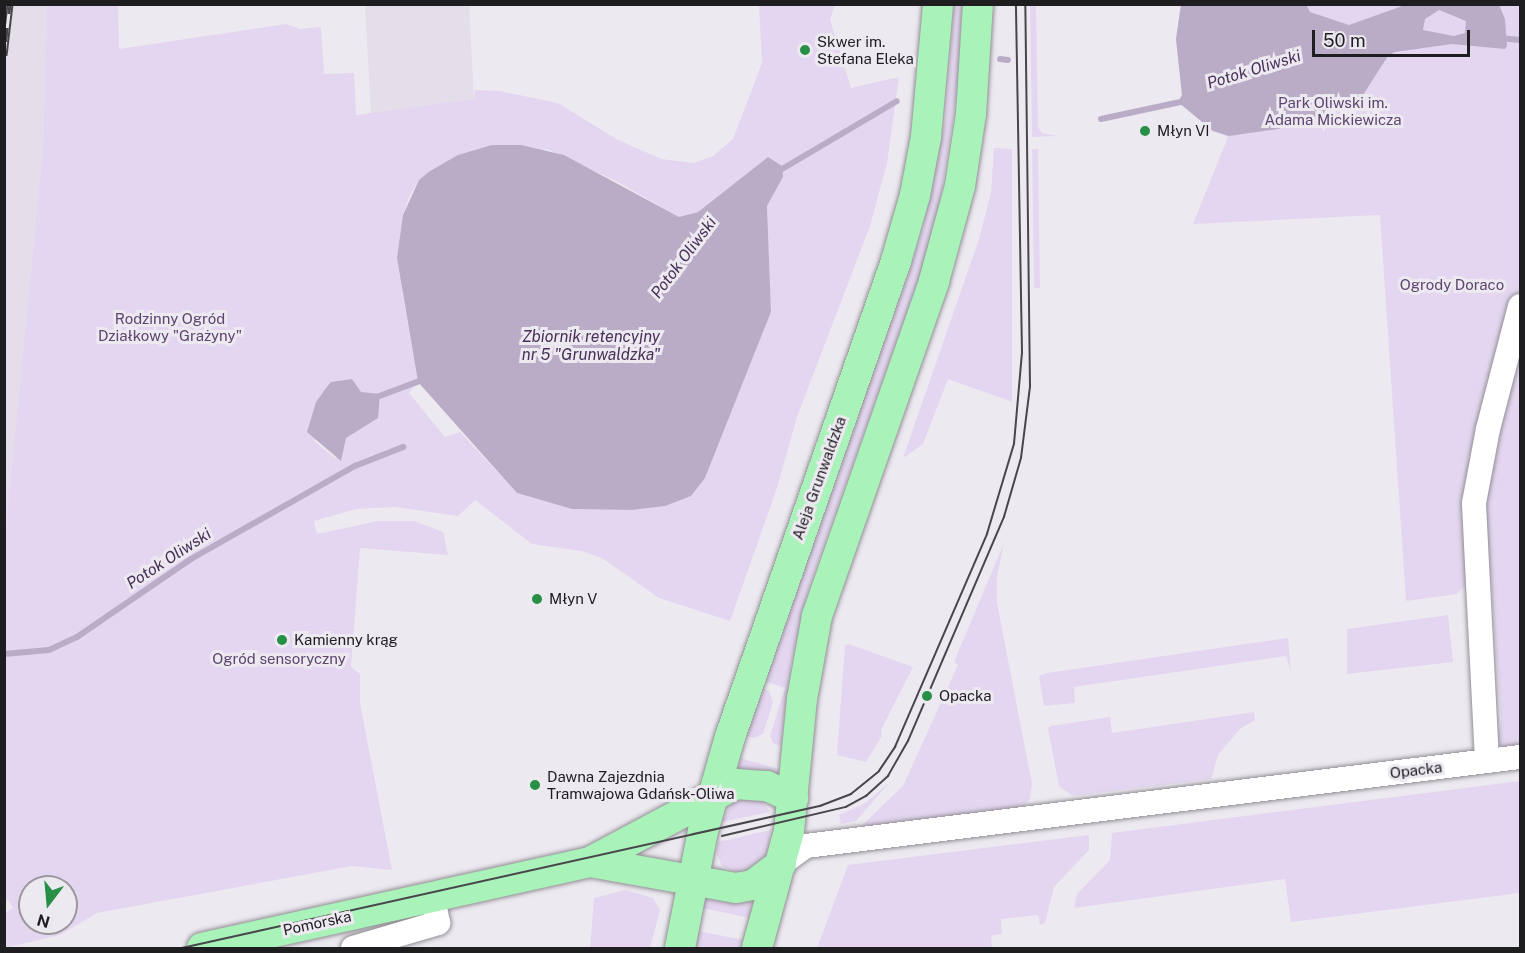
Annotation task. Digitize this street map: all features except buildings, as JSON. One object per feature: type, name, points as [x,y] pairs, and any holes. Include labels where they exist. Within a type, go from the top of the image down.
[{"type":"main road","name":"Aleja Grunwaldzka","points":[[680,948],[692,880],[712,795],[915,195],[933,81],[938,4]]},
{"type":"main road","points":[[757,948],[781,864],[793,798],[802,699],[817,616],[934,281],[960,186],[972,114],[978,4]]},
{"type":"main road","name":"Pomorska","points":[[202,948],[436,910],[590,862],[712,795],[751,782],[793,798]]},
{"type":"main road","name":"Pomorska","points":[[590,862],[736,888],[753,885],[781,864]]},
{"type":"street","points":[[1487,761],[1474,503],[1488,429],[1521,306]]},
{"type":"street","name":"Opacka","points":[[781,864],[806,846],[1521,757]]},
{"type":"street","name":"Pomorska","points":[[353,948],[436,910]]},
{"type":"shaded area","points":[[5,5],[47,5],[43,148],[5,535]]},
{"type":"shaded area","points":[[365,5],[469,5],[474,99],[371,114]]},
{"type":"green space","points":[[47,5],[118,5],[119,49],[286,24],[300,29],[321,27],[324,74],[354,73],[356,115],[474,99],[475,90],[499,91],[558,103],[616,139],[661,159],[694,163],[713,156],[733,139],[762,63],[759,5],[835,5],[830,19],[851,88],[899,77],[887,163],[870,226],[797,417],[776,491],[730,621],[659,598],[602,558],[581,551],[532,544],[475,500],[458,516],[395,507],[356,509],[314,521],[317,534],[378,521],[414,521],[443,532],[448,555],[360,548],[351,667],[360,674],[360,703],[392,870],[352,866],[97,913],[78,924],[78,875],[18,875],[18,935],[60,935],[5,948],[4,914],[13,908],[8,900],[5,902],[5,535],[43,148]],"holes":[[[547,149],[618,182],[679,217],[698,212],[768,158],[783,177],[767,206],[771,312],[705,478],[665,506],[632,510],[572,509],[517,493],[460,432],[445,437],[409,393],[418,382],[402,291],[403,215],[410,195],[419,180],[442,164]],[[361,392],[380,395],[377,418],[346,438],[336,459],[314,441]]]},
{"type":"green space","points":[[954,5],[962,5],[958,84],[941,197],[920,275],[809,587],[791,664],[781,746],[773,743],[770,736],[785,688],[765,681],[923,230],[946,118]]},
{"type":"green space","points":[[1030,5],[1036,5],[1038,127],[1042,133],[1057,136],[1032,137]]},
{"type":"green space","points":[[1181,5],[1520,5],[1520,745],[1503,747],[1496,740],[1501,722],[1491,572],[1466,574],[1465,586],[1457,594],[1406,601],[1380,215],[1193,224],[1228,137],[1213,131],[1178,102],[1182,95],[1176,39]]},
{"type":"green space","points":[[994,148],[1012,149],[1012,402],[948,379],[923,444],[903,458],[979,239],[991,193]]},
{"type":"green space","points":[[1032,149],[1038,149],[1040,288],[1034,288]]},
{"type":"green space","points":[[1004,543],[997,577],[997,603],[1032,784],[1030,799],[1021,809],[855,832],[903,786],[958,665],[954,662]]},
{"type":"green space","points":[[1448,615],[1453,662],[1347,674],[1347,629]]},
{"type":"green space","points":[[1288,638],[1291,672],[1286,656],[1074,687],[1075,703],[1044,706],[1039,676],[1047,673]]},
{"type":"green space","points":[[849,644],[913,667],[881,730],[882,736],[866,762],[837,755],[845,645]]},
{"type":"green space","points":[[763,688],[769,691],[773,702],[763,734],[754,738],[747,736]]},
{"type":"green space","points":[[1254,712],[1255,720],[1240,729],[1218,755],[1211,779],[1073,796],[1059,786],[1048,728],[1051,726],[1110,717],[1112,733]]},
{"type":"green space","points":[[740,758],[779,769],[778,775],[737,770]]},
{"type":"green space","points":[[1520,781],[1520,893],[1291,922],[1285,879],[1074,908],[1077,894],[1110,860],[1112,833]]},
{"type":"green space","points":[[889,783],[856,821],[841,824],[839,815],[864,804]]},
{"type":"green space","points":[[759,798],[770,812],[722,822],[733,800]]},
{"type":"green space","points":[[771,830],[765,860],[744,875],[722,866],[717,855],[718,842]]},
{"type":"green space","points":[[1089,835],[1089,850],[1054,887],[1045,923],[1040,925],[1038,915],[1001,919],[1002,934],[991,936],[992,948],[817,948],[848,865]]},
{"type":"green space","points":[[625,890],[653,898],[660,910],[650,948],[590,948],[594,898]]},
{"type":"green space","points":[[705,897],[753,899],[750,918],[702,908]]},
{"type":"green space","points":[[698,931],[744,940],[741,948],[695,948]]},
{"type":"water","points":[[1181,4],[1306,5],[1310,12],[1349,25],[1405,5],[1499,5],[1505,19],[1507,46],[1505,49],[1452,44],[1395,52],[1388,56],[1363,95],[1346,108],[1278,129],[1229,136],[1213,131],[1178,102],[1182,95],[1176,39]],"holes":[[[1439,10],[1466,21],[1465,33],[1454,36],[1423,30],[1425,19]]]},
{"type":"water","name":"Zbiornik retencyjny nr 5 \"Grunwaldzka\"","points":[[492,145],[521,145],[564,155],[679,217],[698,212],[768,157],[782,166],[783,177],[767,206],[771,312],[705,478],[691,496],[665,506],[632,510],[572,509],[517,493],[418,382],[397,258],[403,215],[419,180],[430,171],[458,155]]},
{"type":"water","points":[[352,379],[361,392],[380,394],[378,418],[346,438],[341,461],[307,432],[316,402],[331,382]]},
{"type":"waterway","name":"Potok Oliwski","points":[[1500,38],[1520,40]]},
{"type":"waterway","name":"Potok Oliwski","points":[[1000,59],[1008,60]]},
{"type":"waterway","name":"Potok Oliwski","points":[[777,172],[897,101]]},
{"type":"waterway","name":"Potok Oliwski","points":[[1101,119],[1185,101]]},
{"type":"waterway","name":"Potok Oliwski","points":[[374,398],[425,379]]},
{"type":"waterway","name":"Potok Oliwski","points":[[4,654],[49,650],[77,637],[191,559],[355,466],[403,447]]},
{"type":"tram line","points":[[182,948],[820,806],[851,794],[879,771],[895,747],[987,534],[1014,444],[1022,353],[1016,4]]},
{"type":"tram line","points":[[722,836],[846,807],[866,796],[888,776],[908,741],[1004,517],[1021,458],[1030,387],[1025,4]]},
{"type":"railway","points":[[4,55],[10,4]]},
{"type":"place","name":"Skwer im. Stefana Eleka","points":[[805,50]]},
{"type":"place","name":"Młyn VI","points":[[1145,131]]},
{"type":"place","name":"Młyn V","points":[[537,599]]},
{"type":"place","name":"Kamienny krąg","points":[[282,640]]},
{"type":"place","name":"Opacka","points":[[927,696]]},
{"type":"place","name":"Dawna Zajezdnia Tramwajowa Gdańsk-Oliwa","points":[[535,785]]},
{"type":"park label","name":"Park Oliwski im. Adama Mickiewicza","points":[[1333,110]]},
{"type":"park label","name":"Ogrody Doraco","points":[[1452,285]]},
{"type":"park label","name":"Rodzinny Ogród Działkowy \"Grażyny\"","points":[[170,326]]},
{"type":"park label","name":"Ogród sensoryczny","points":[[279,659]]}]
